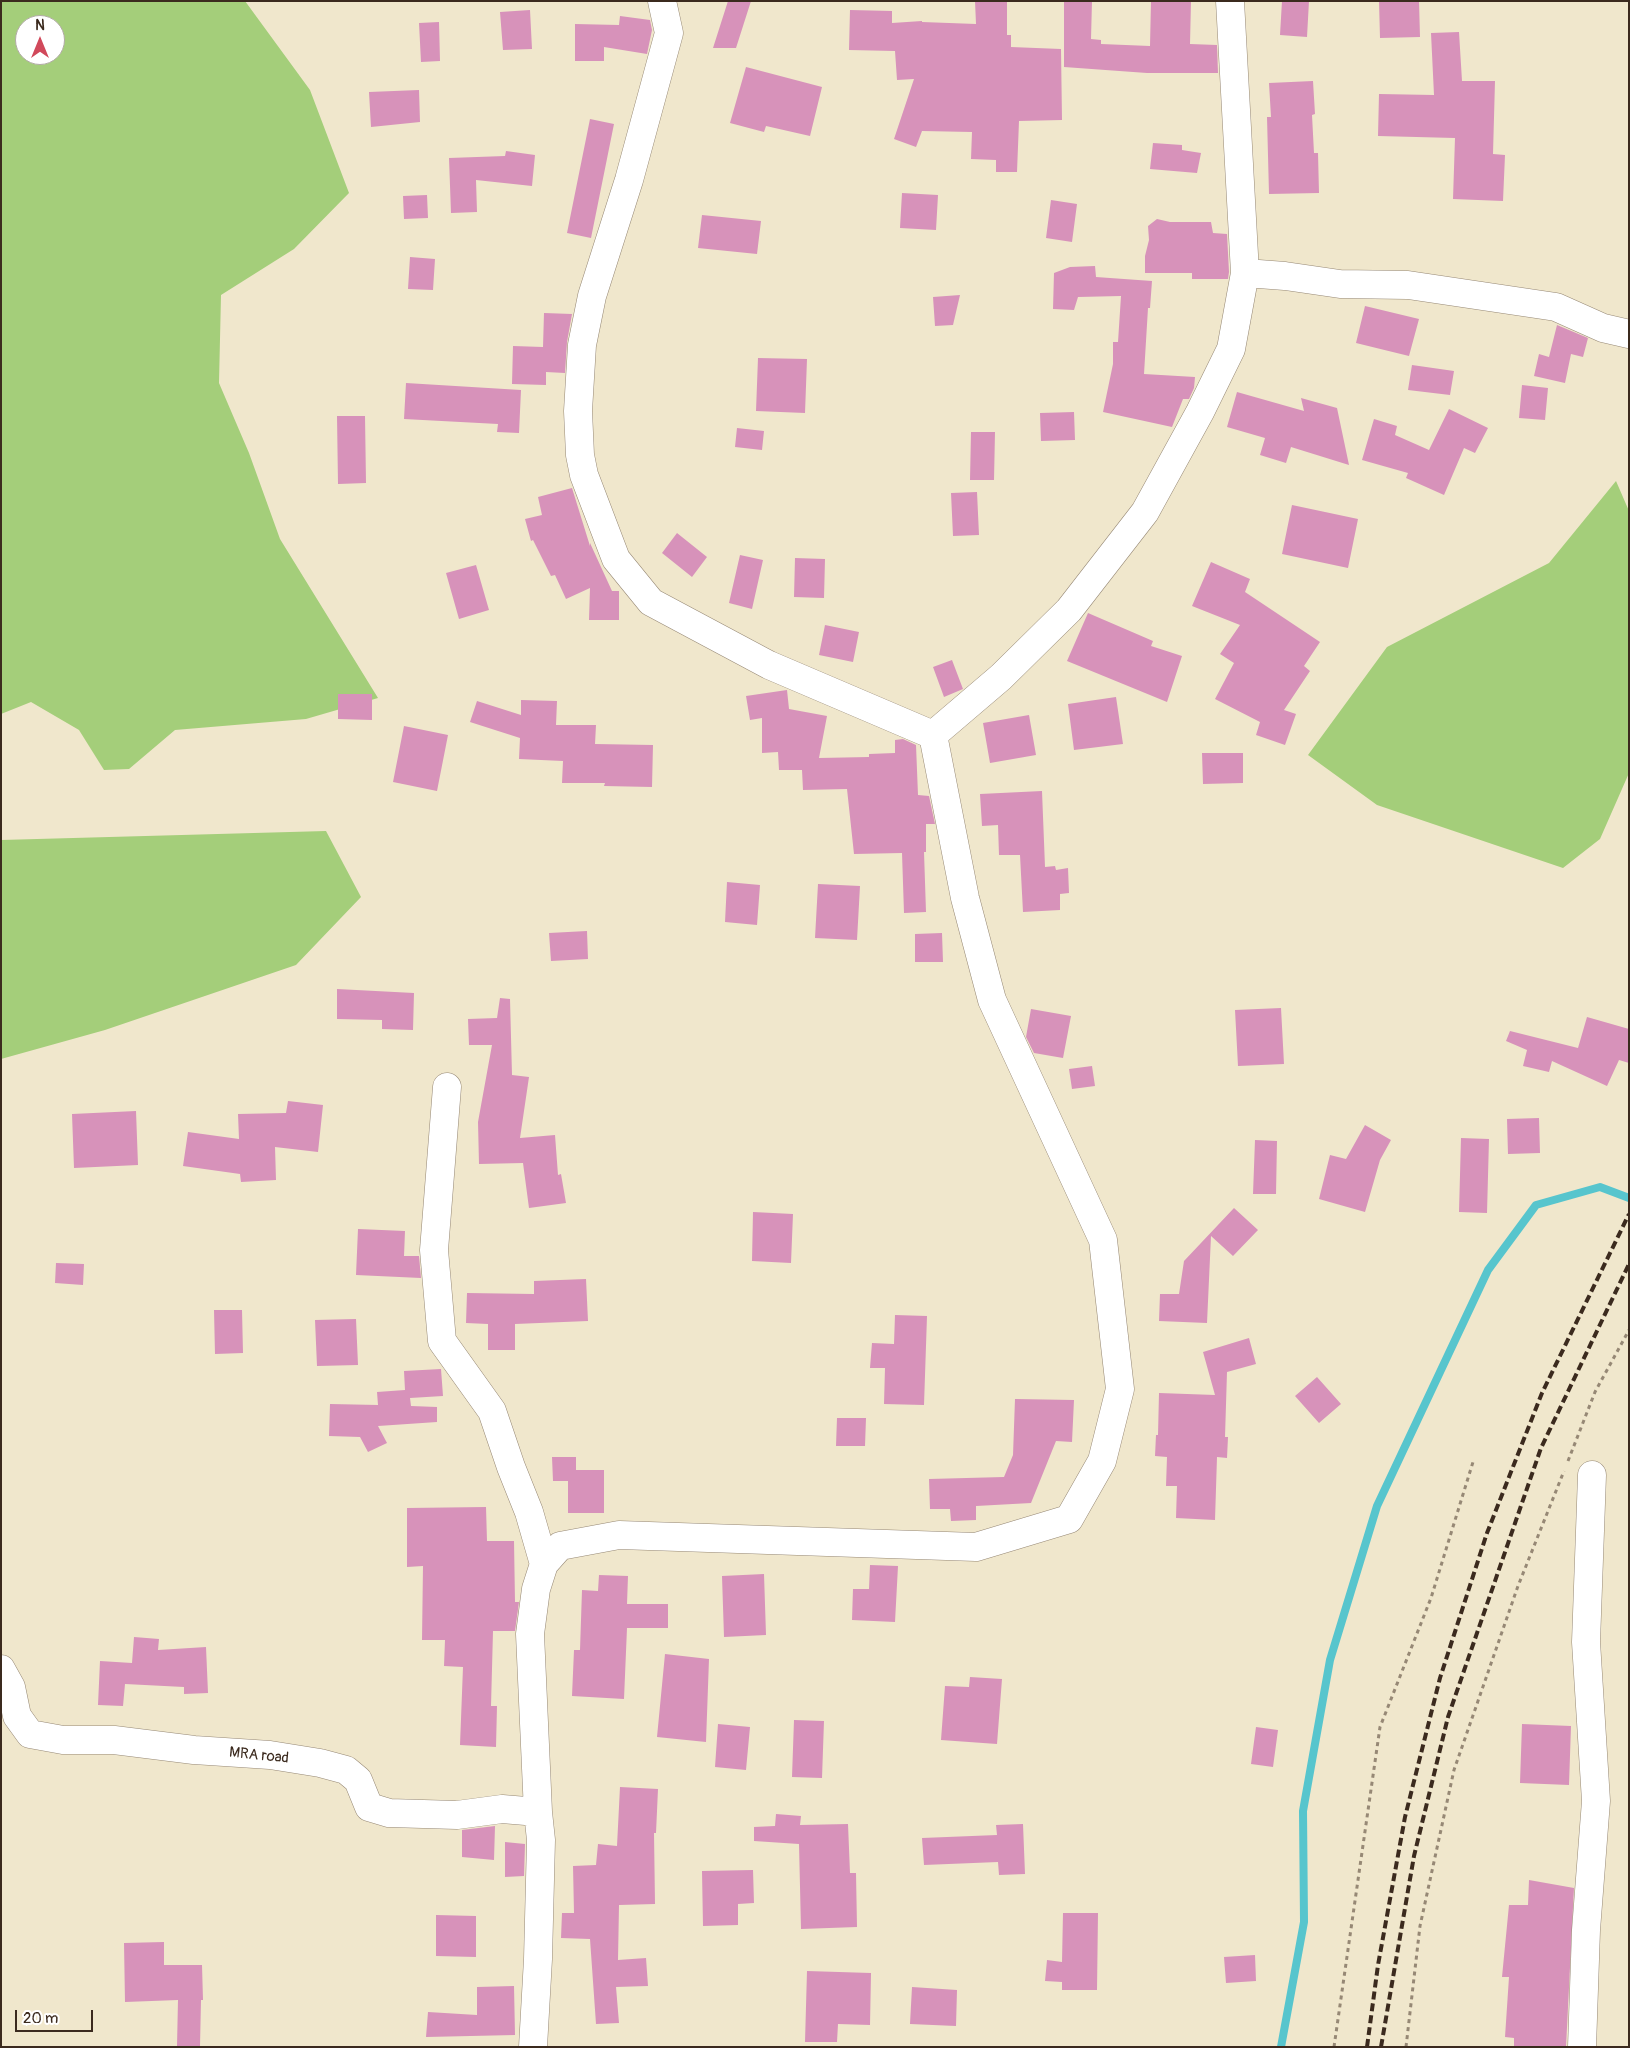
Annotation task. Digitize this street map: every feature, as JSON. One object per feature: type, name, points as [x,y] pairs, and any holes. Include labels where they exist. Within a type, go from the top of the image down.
[{"type":"street","points":[[662,1],[669,33],[629,180],[592,296],[582,345],[578,411],[580,455],[584,475],[616,559],[651,602],[769,665],[933,735]]},
{"type":"street","points":[[933,735],[1001,676],[1069,610],[1145,512],[1200,412],[1231,349],[1245,273],[1230,1]]},
{"type":"street","points":[[1245,273],[1285,276],[1340,284],[1408,286],[1556,306],[1603,328],[1629,334]]},
{"type":"street","points":[[533,2047],[538,1959],[540,1840],[530,1634],[536,1589],[544,1564],[560,1546],[619,1535],[976,1547],[1069,1518],[1102,1461],[1120,1389],[1103,1240],[992,1000],[965,898],[933,735]]},
{"type":"street","points":[[447,1087],[434,1250],[442,1341],[492,1412],[529,1512],[544,1564]]},
{"type":"street","points":[[1582,2047],[1586,1930],[1596,1801],[1586,1642],[1592,1475]]},
{"type":"street","name":"MRA road","points":[[1,1669],[11,1687],[17,1716],[30,1734],[63,1740],[114,1740],[194,1750],[270,1755],[320,1764],[346,1770],[358,1780],[369,1807],[389,1813],[457,1815],[502,1809],[538,1812]]},
{"type":"path","points":[[1406,2047],[1420,1926],[1454,1770],[1521,1577],[1595,1392],[1629,1330]]},
{"type":"path","points":[[1334,2047],[1380,1727],[1431,1598],[1473,1462]]},
{"type":"green space","points":[[1,1],[245,1],[310,90],[349,193],[294,249],[221,295],[219,383],[249,453],[280,539],[378,698],[306,719],[175,730],[129,769],[104,770],[79,730],[31,702],[1,714]]},
{"type":"green space","points":[[1616,481],[1629,511],[1629,773],[1600,839],[1563,868],[1377,805],[1308,755],[1387,647],[1549,563]]},
{"type":"green space","points":[[326,831],[361,897],[296,965],[105,1030],[1,1059],[1,840]]},
{"type":"building","points":[[728,1],[751,1],[736,48],[713,48]]},
{"type":"building","points":[[975,1],[1007,1],[1007,35],[1011,35],[1011,47],[1061,49],[1062,120],[1019,121],[1017,172],[996,172],[996,160],[971,159],[972,132],[922,131],[916,147],[894,139],[914,79],[897,80],[895,51],[849,50],[850,10],[892,11],[892,23],[922,21],[976,24]]},
{"type":"building","points":[[1064,1],[1092,1],[1091,39],[1101,40],[1101,44],[1150,46],[1151,1],[1191,1],[1190,44],[1217,45],[1218,73],[1147,73],[1064,67]]},
{"type":"building","points":[[1282,1],[1309,1],[1307,37],[1280,35]]},
{"type":"building","points":[[1379,1],[1419,1],[1420,37],[1380,38]]},
{"type":"building","points":[[530,10],[532,49],[503,50],[500,12]]},
{"type":"building","points":[[620,16],[650,20],[652,30],[647,54],[604,47],[604,61],[575,61],[575,24],[619,25]]},
{"type":"building","points":[[439,22],[440,61],[421,62],[419,23]]},
{"type":"building","points":[[1459,32],[1462,81],[1495,81],[1493,154],[1505,155],[1503,201],[1453,199],[1455,138],[1378,136],[1379,94],[1434,95],[1431,33]]},
{"type":"building","points":[[746,67],[822,87],[810,136],[766,126],[764,132],[730,123]]},
{"type":"building","points":[[1313,81],[1315,114],[1312,115],[1314,153],[1318,153],[1319,193],[1269,194],[1267,117],[1271,117],[1269,83]]},
{"type":"building","points":[[419,90],[420,122],[371,127],[369,92]]},
{"type":"building","points":[[590,119],[614,124],[591,238],[567,233]]},
{"type":"building","points":[[1153,143],[1182,145],[1182,150],[1201,153],[1197,173],[1150,169]]},
{"type":"building","points":[[506,151],[535,155],[532,186],[476,180],[477,212],[451,213],[449,158],[505,156]]},
{"type":"building","points":[[902,193],[938,195],[936,230],[900,228]]},
{"type":"building","points":[[427,195],[428,218],[404,219],[403,196]]},
{"type":"building","points":[[1051,200],[1077,204],[1072,242],[1046,238]]},
{"type":"building","points":[[702,215],[761,221],[757,254],[698,248]]},
{"type":"building","points":[[1157,219],[1170,222],[1211,222],[1213,233],[1227,234],[1228,279],[1192,279],[1192,273],[1145,273],[1145,256],[1149,240],[1148,226]]},
{"type":"building","points":[[410,257],[435,259],[433,290],[408,289]]},
{"type":"building","points":[[1095,266],[1096,277],[1152,281],[1150,308],[1148,308],[1144,374],[1195,377],[1194,388],[1189,399],[1183,399],[1172,427],[1103,412],[1113,364],[1113,342],[1118,342],[1121,296],[1078,297],[1074,310],[1053,309],[1054,273],[1070,267]]},
{"type":"building","points":[[960,295],[953,325],[935,326],[933,297]]},
{"type":"building","points":[[1365,306],[1419,319],[1409,356],[1356,343]]},
{"type":"building","points":[[544,313],[572,314],[567,342],[565,373],[546,372],[546,385],[512,384],[513,346],[543,347]]},
{"type":"building","points":[[1557,325],[1588,338],[1583,357],[1571,354],[1565,383],[1534,376],[1539,354],[1549,357]]},
{"type":"building","points":[[758,358],[807,359],[805,413],[756,411]]},
{"type":"building","points":[[1412,365],[1454,371],[1450,395],[1408,390]]},
{"type":"building","points":[[406,383],[521,390],[519,433],[497,432],[498,424],[404,419]]},
{"type":"building","points":[[1522,385],[1548,388],[1545,420],[1519,418]]},
{"type":"building","points":[[1237,392],[1304,411],[1301,398],[1337,408],[1349,465],[1291,447],[1286,463],[1260,455],[1265,438],[1227,427]]},
{"type":"building","points":[[1449,409],[1488,428],[1475,453],[1464,448],[1444,495],[1406,478],[1408,473],[1362,460],[1374,419],[1397,426],[1395,435],[1429,450]]},
{"type":"building","points":[[1074,412],[1075,440],[1041,441],[1040,413]]},
{"type":"building","points":[[337,416],[365,416],[366,483],[338,484]]},
{"type":"building","points":[[737,428],[764,431],[762,450],[735,447]]},
{"type":"building","points":[[971,432],[995,432],[994,480],[970,480]]},
{"type":"building","points":[[572,488],[590,546],[590,543],[612,591],[619,591],[619,620],[589,620],[590,588],[566,599],[555,575],[551,576],[533,540],[531,541],[525,519],[542,515],[538,497]]},
{"type":"building","points":[[977,492],[979,535],[953,536],[951,493]]},
{"type":"building","points":[[1292,505],[1358,519],[1348,568],[1282,554]]},
{"type":"building","points":[[677,533],[707,557],[692,577],[662,553]]},
{"type":"building","points":[[740,555],[763,560],[752,609],[729,603]]},
{"type":"building","points":[[795,558],[825,559],[824,598],[794,597]]},
{"type":"building","points":[[1211,562],[1250,579],[1245,592],[1320,642],[1304,666],[1310,671],[1284,710],[1296,714],[1285,745],[1256,735],[1260,722],[1215,699],[1234,663],[1220,654],[1240,625],[1192,606]]},
{"type":"building","points":[[476,565],[489,610],[459,619],[446,573]]},
{"type":"building","points":[[1088,613],[1153,641],[1151,646],[1182,656],[1167,702],[1067,661]]},
{"type":"building","points":[[825,625],[859,632],[853,662],[819,655]]},
{"type":"building","points":[[952,660],[963,689],[944,697],[933,667]]},
{"type":"building","points":[[787,690],[789,709],[827,716],[819,758],[869,757],[869,754],[895,753],[895,740],[903,739],[916,745],[918,795],[929,796],[935,824],[926,824],[926,852],[924,852],[926,912],[904,913],[902,853],[854,854],[847,789],[803,790],[802,770],[779,770],[778,752],[762,753],[762,718],[750,720],[746,696]]},
{"type":"building","points":[[338,694],[372,694],[372,720],[338,719]]},
{"type":"building","points":[[1116,697],[1123,744],[1074,750],[1068,704]]},
{"type":"building","points":[[521,700],[557,701],[556,725],[596,725],[595,744],[653,745],[652,787],[604,786],[605,783],[562,783],[563,761],[519,759],[520,738],[470,722],[477,701],[521,715]]},
{"type":"building","points":[[1029,715],[1036,755],[990,763],[983,723]]},
{"type":"building","points":[[404,726],[448,735],[437,791],[393,782]]},
{"type":"building","points":[[1202,753],[1243,753],[1243,783],[1203,784]]},
{"type":"building","points":[[1042,791],[1045,867],[1055,866],[1056,870],[1068,868],[1069,893],[1060,894],[1060,910],[1023,912],[1020,855],[999,855],[998,825],[982,826],[980,794]]},
{"type":"building","points":[[727,882],[760,885],[757,925],[725,922]]},
{"type":"building","points":[[818,884],[860,886],[857,940],[815,938]]},
{"type":"building","points":[[587,931],[588,959],[551,961],[549,933]]},
{"type":"building","points":[[942,933],[943,962],[915,962],[915,934]]},
{"type":"building","points":[[337,989],[414,993],[413,1030],[382,1029],[382,1020],[337,1019]]},
{"type":"building","points":[[500,998],[510,999],[512,1075],[529,1077],[520,1138],[555,1135],[558,1175],[561,1174],[566,1203],[529,1208],[523,1163],[479,1164],[478,1122],[492,1045],[469,1045],[468,1019],[497,1018]]},
{"type":"building","points":[[1281,1008],[1284,1064],[1238,1066],[1235,1010]]},
{"type":"building","points":[[1031,1009],[1071,1016],[1063,1058],[1034,1053],[1026,1037]]},
{"type":"building","points":[[1587,1017],[1629,1029],[1629,1063],[1619,1060],[1607,1086],[1552,1061],[1549,1072],[1523,1066],[1527,1050],[1506,1041],[1510,1031],[1578,1048]]},
{"type":"building","points":[[1092,1066],[1095,1086],[1072,1089],[1069,1069]]},
{"type":"building","points":[[288,1101],[323,1105],[318,1152],[275,1147],[276,1180],[241,1182],[240,1174],[183,1166],[188,1132],[239,1139],[238,1114],[286,1113]]},
{"type":"building","points":[[136,1111],[138,1165],[74,1168],[72,1114]]},
{"type":"building","points":[[1539,1118],[1540,1153],[1508,1154],[1507,1119]]},
{"type":"building","points":[[1365,1125],[1391,1140],[1380,1160],[1365,1212],[1319,1199],[1330,1155],[1346,1159]]},
{"type":"building","points":[[1461,1138],[1489,1139],[1487,1213],[1459,1212]]},
{"type":"building","points":[[1255,1140],[1277,1141],[1276,1194],[1253,1194]]},
{"type":"building","points":[[1234,1208],[1258,1230],[1233,1256],[1211,1236],[1207,1323],[1159,1321],[1160,1294],[1179,1294],[1184,1261]]},
{"type":"building","points":[[753,1212],[793,1214],[791,1263],[752,1261]]},
{"type":"building","points":[[358,1229],[405,1231],[404,1256],[419,1256],[421,1278],[356,1275]]},
{"type":"building","points":[[56,1263],[84,1264],[83,1285],[55,1283]]},
{"type":"building","points":[[586,1279],[588,1321],[515,1324],[515,1350],[488,1350],[488,1324],[466,1323],[467,1293],[534,1294],[534,1281]]},
{"type":"building","points":[[214,1310],[242,1310],[243,1353],[215,1354]]},
{"type":"building","points":[[895,1315],[927,1316],[924,1405],[884,1404],[885,1368],[870,1368],[872,1343],[894,1344]]},
{"type":"building","points":[[356,1319],[358,1365],[317,1366],[315,1320]]},
{"type":"building","points":[[1249,1338],[1256,1364],[1227,1372],[1225,1437],[1228,1437],[1227,1458],[1217,1457],[1215,1520],[1176,1518],[1177,1486],[1166,1486],[1167,1457],[1155,1456],[1156,1435],[1158,1435],[1159,1393],[1215,1395],[1203,1352]]},
{"type":"building","points":[[441,1369],[443,1396],[410,1398],[411,1406],[437,1407],[437,1422],[378,1426],[387,1443],[368,1452],[360,1437],[329,1436],[330,1404],[378,1405],[377,1392],[405,1390],[404,1371]]},
{"type":"building","points":[[1317,1377],[1341,1404],[1319,1423],[1295,1396]]},
{"type":"building","points":[[1015,1399],[1074,1400],[1072,1442],[1056,1441],[1031,1503],[976,1506],[976,1520],[951,1521],[950,1509],[930,1509],[929,1479],[1004,1477],[1013,1455]]},
{"type":"building","points":[[837,1418],[866,1418],[865,1446],[836,1446]]},
{"type":"building","points":[[552,1457],[576,1457],[576,1470],[604,1470],[604,1513],[568,1513],[568,1481],[553,1481]]},
{"type":"building","points":[[486,1507],[487,1541],[514,1541],[515,1602],[519,1602],[515,1631],[493,1631],[491,1706],[497,1706],[496,1747],[460,1745],[463,1667],[444,1666],[445,1640],[422,1640],[423,1566],[407,1567],[407,1508]]},
{"type":"building","points":[[870,1565],[898,1566],[895,1622],[852,1620],[853,1589],[869,1589]]},
{"type":"building","points":[[764,1574],[766,1635],[724,1637],[722,1576]]},
{"type":"building","points":[[599,1575],[628,1576],[627,1604],[668,1604],[668,1628],[627,1628],[624,1699],[572,1696],[574,1650],[580,1650],[582,1590],[598,1591]]},
{"type":"building","points":[[134,1637],[159,1639],[158,1650],[206,1647],[208,1693],[184,1694],[184,1687],[125,1684],[123,1706],[98,1705],[100,1661],[132,1663]]},
{"type":"building","points":[[665,1654],[709,1659],[706,1742],[657,1737]]},
{"type":"building","points":[[970,1677],[1002,1679],[997,1744],[941,1740],[945,1686],[969,1687]]},
{"type":"building","points":[[794,1720],[824,1721],[822,1778],[792,1777]]},
{"type":"building","points":[[718,1724],[750,1727],[746,1770],[715,1767]]},
{"type":"building","points":[[1522,1724],[1571,1726],[1569,1785],[1520,1783]]},
{"type":"building","points":[[1256,1727],[1278,1730],[1273,1767],[1251,1764]]},
{"type":"building","points":[[620,1787],[658,1789],[656,1833],[654,1833],[655,1904],[619,1905],[618,1960],[646,1958],[648,1986],[616,1987],[619,2023],[596,2024],[590,1939],[561,1938],[562,1913],[574,1913],[573,1866],[596,1865],[598,1844],[617,1846]]},
{"type":"building","points":[[776,1814],[801,1816],[800,1825],[848,1824],[850,1873],[856,1873],[857,1927],[801,1929],[799,1844],[754,1841],[754,1827],[775,1826]]},
{"type":"building","points":[[1023,1824],[1025,1874],[999,1875],[998,1862],[924,1865],[922,1838],[997,1835],[996,1825]]},
{"type":"building","points":[[495,1826],[494,1860],[462,1857],[462,1830]]},
{"type":"building","points":[[505,1842],[525,1844],[524,1876],[505,1877]]},
{"type":"building","points":[[753,1870],[754,1903],[738,1904],[738,1925],[703,1926],[702,1871]]},
{"type":"building","points":[[1529,1880],[1574,1888],[1566,2047],[1514,2047],[1514,2038],[1505,2037],[1509,1977],[1502,1977],[1509,1905],[1528,1905]]},
{"type":"building","points":[[1063,1913],[1098,1913],[1097,1990],[1062,1990],[1062,1982],[1045,1981],[1047,1960],[1062,1962]]},
{"type":"building","points":[[436,1915],[476,1916],[476,1957],[436,1956]]},
{"type":"building","points":[[164,1942],[164,1965],[202,1965],[203,2000],[201,2000],[200,2046],[177,2046],[178,2000],[125,2002],[124,1943]]},
{"type":"building","points":[[1255,1955],[1256,1981],[1226,1983],[1224,1957]]},
{"type":"building","points":[[807,1971],[871,1973],[870,2025],[838,2024],[837,2042],[805,2042]]},
{"type":"building","points":[[514,1986],[515,2035],[426,2037],[428,2012],[477,2015],[477,1987]]},
{"type":"building","points":[[912,1987],[957,1990],[956,2026],[910,2024]]},
{"type":"waterway","points":[[1281,2047],[1304,1922],[1303,1811],[1330,1660],[1377,1506],[1488,1270],[1536,1205],[1600,1187],[1629,1198]]},
{"type":"railway","points":[[1367,2047],[1378,1965],[1405,1817],[1440,1678],[1487,1533],[1542,1393],[1629,1214]]},
{"type":"railway","points":[[1381,2047],[1414,1856],[1448,1717],[1541,1448],[1629,1264]]}]
